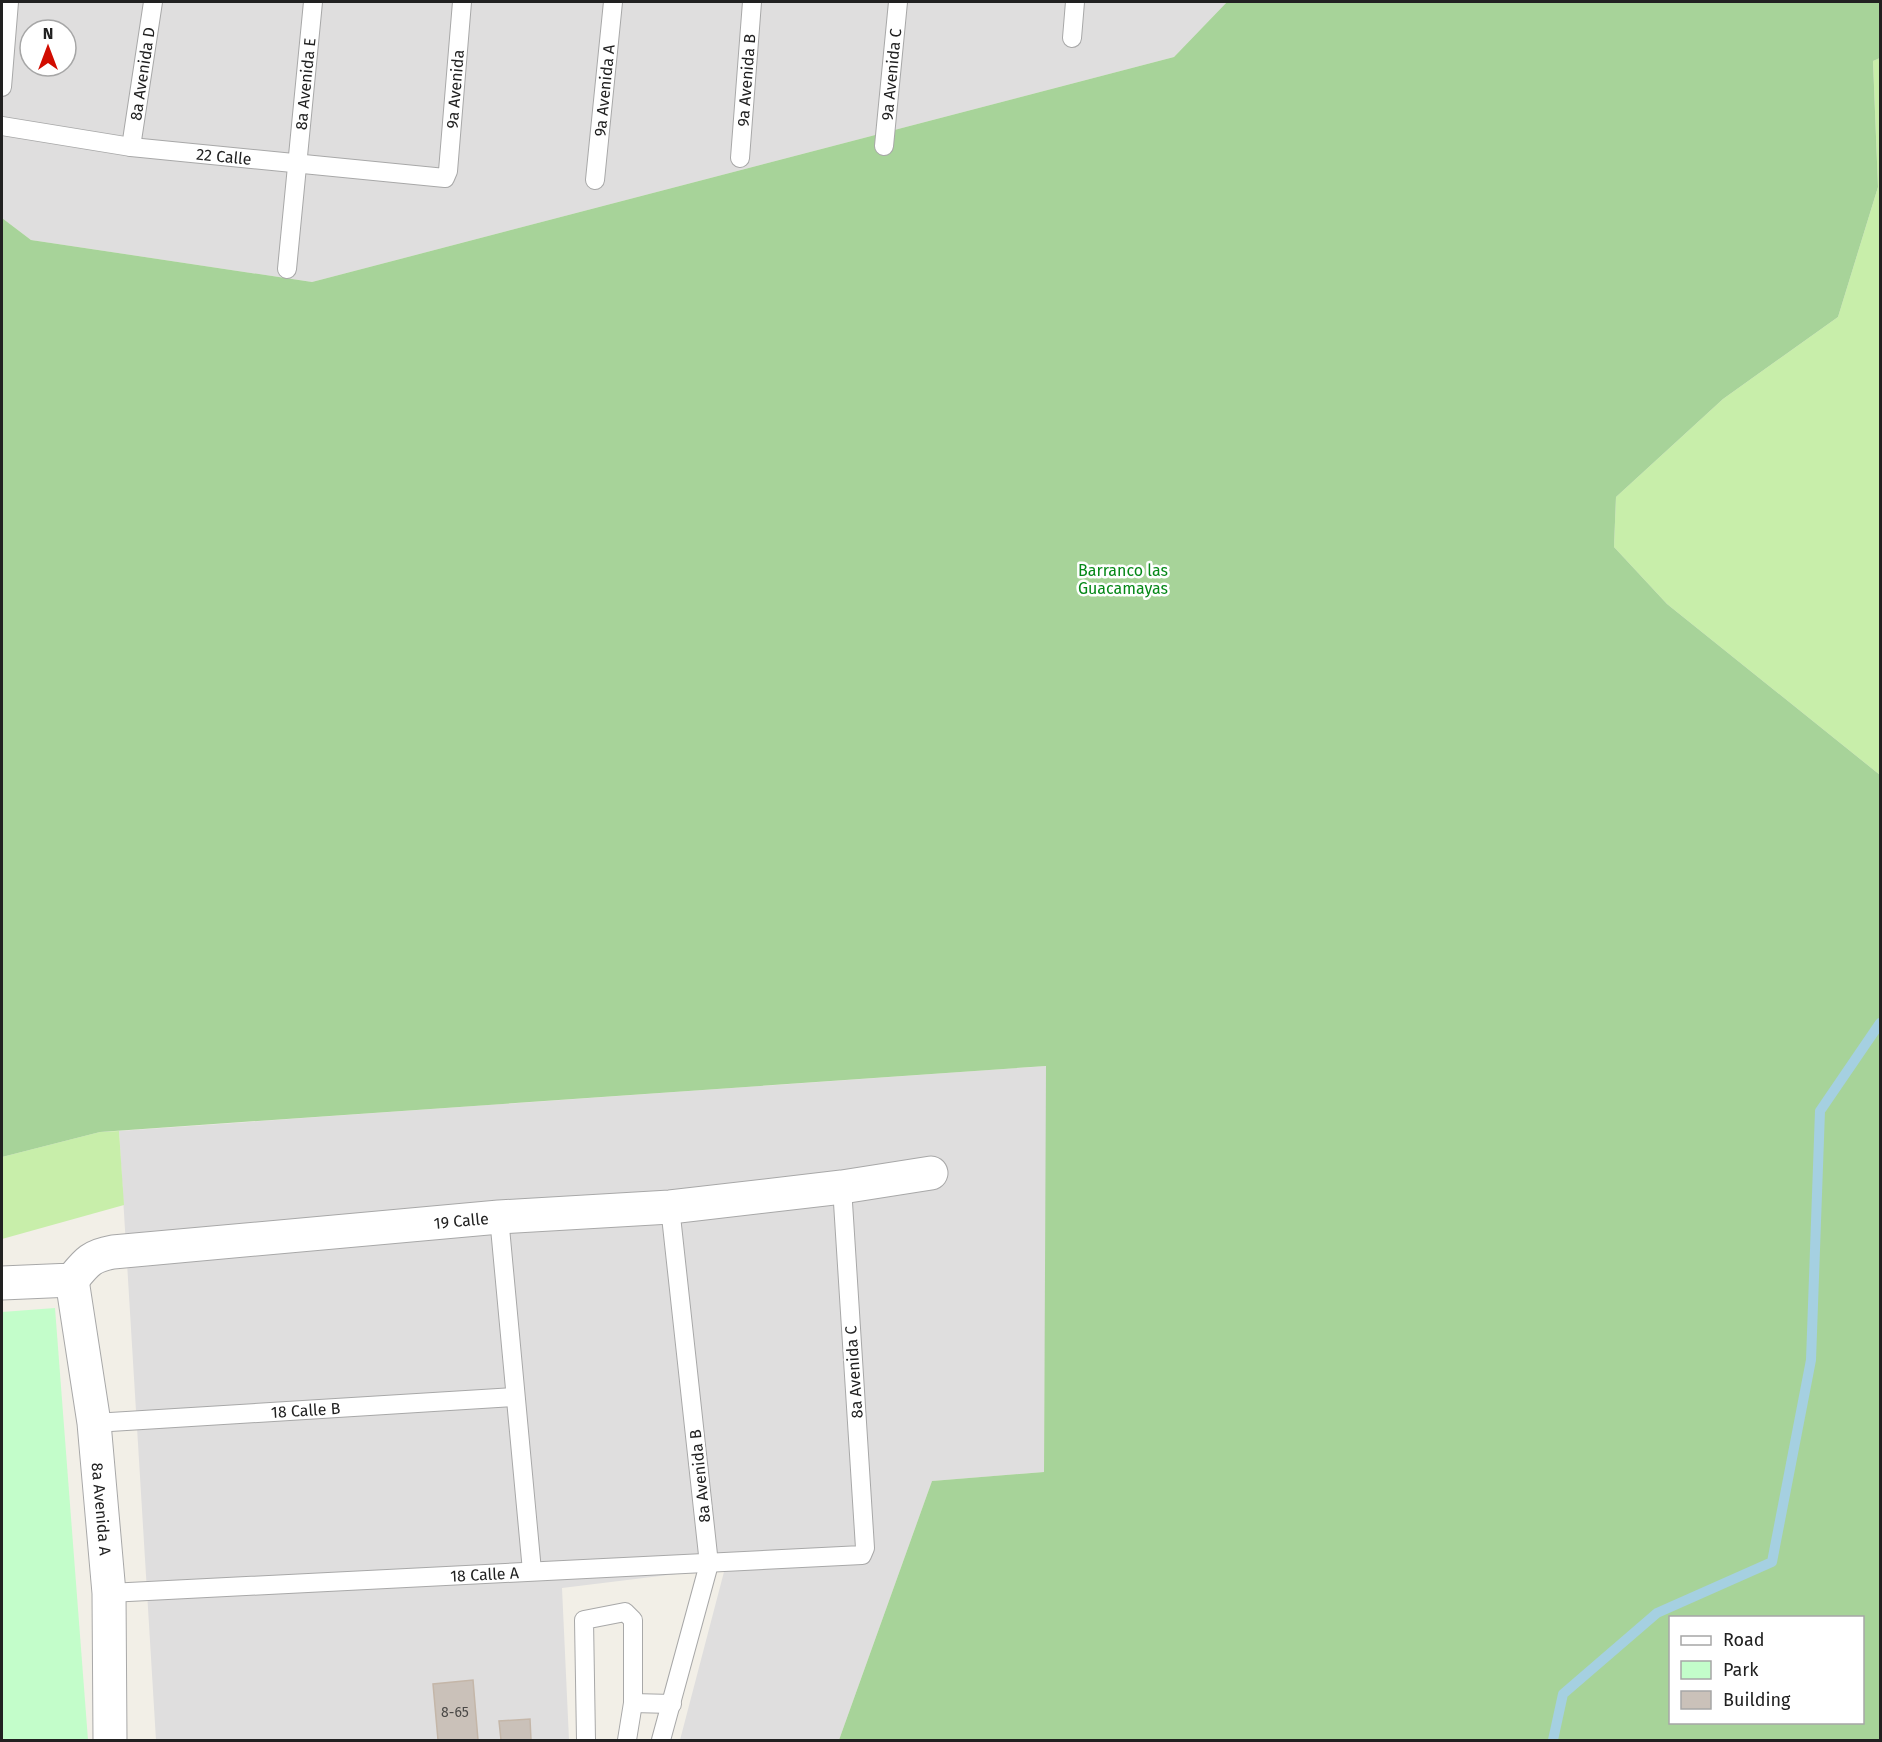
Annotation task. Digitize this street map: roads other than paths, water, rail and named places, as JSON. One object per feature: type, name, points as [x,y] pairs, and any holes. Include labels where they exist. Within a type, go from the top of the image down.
[{"type":"street","name":"19 Calle","points":[[72,1280],[98,1254],[499,1217],[670,1207],[842,1187],[931,1173]]},
{"type":"street","points":[[2,1283],[72,1280]]},
{"type":"street","name":"8a Avenida A","points":[[72,1280],[94,1423],[109,1593],[110,1740]]},
{"type":"lane","points":[[2,87],[9,2]]},
{"type":"lane","name":"8a Avenida D","points":[[131,147],[153,2]]},
{"type":"lane","name":"8a Avenida E","points":[[287,269],[313,2]]},
{"type":"lane","name":"9a Avenida","points":[[445,178],[462,2]]},
{"type":"lane","name":"9a Avenida A","points":[[595,180],[613,2]]},
{"type":"lane","name":"9a Avenida B","points":[[740,158],[752,2]]},
{"type":"lane","name":"9a Avenida C","points":[[884,146],[898,2]]},
{"type":"lane","points":[[1072,38],[1075,2]]},
{"type":"lane","name":"22 Calle","points":[[2,126],[131,147],[445,178]]},
{"type":"lane","name":"8a Avenida C","points":[[842,1187],[865,1536],[865,1548],[862,1555]]},
{"type":"lane","name":"8a Avenida B","points":[[661,1740],[709,1564],[670,1207]]},
{"type":"lane","points":[[499,1217],[532,1571]]},
{"type":"lane","name":"18 Calle B","points":[[94,1423],[515,1397]]},
{"type":"lane","name":"18 Calle A","points":[[109,1593],[862,1555]]},
{"type":"lane","points":[[586,1740],[585,1619],[625,1612],[633,1620],[633,1703],[627,1740]]},
{"type":"lane","points":[[633,1703],[672,1704]]},
{"type":"waterway","points":[[1553,1740],[1563,1694],[1657,1613],[1772,1562],[1811,1360],[1820,1111],[1880,1023]]},
{"type":"park label","name":"Barranco las Guacamayas","points":[[1123,579]]}]
